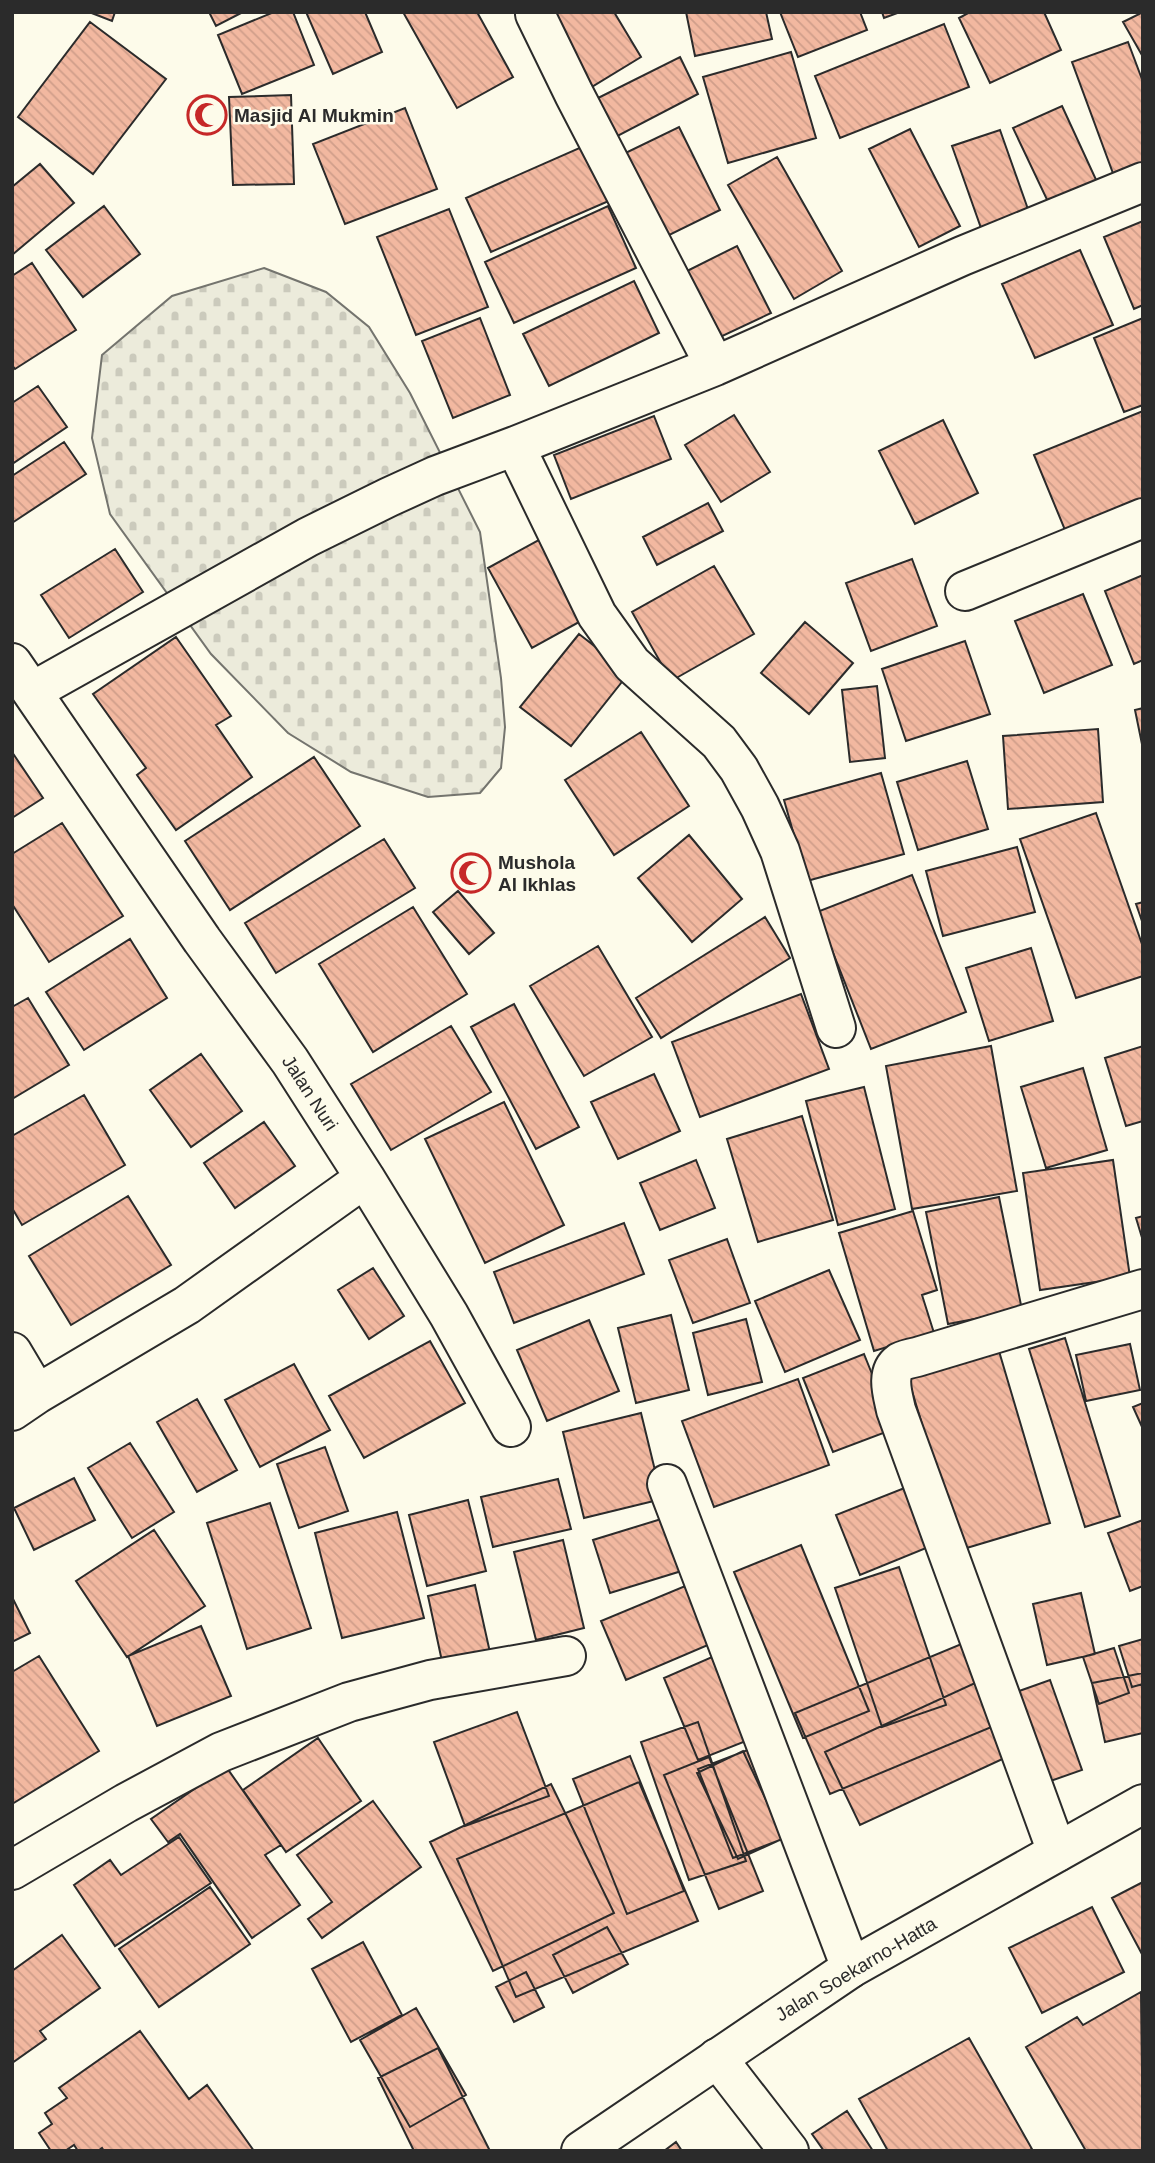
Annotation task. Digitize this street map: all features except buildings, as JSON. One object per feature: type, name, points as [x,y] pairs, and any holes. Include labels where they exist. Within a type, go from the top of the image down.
[{"type":"street","points":[[535,13],[558,63],[715,366]]},
{"type":"street","points":[[23,677],[435,476],[715,366],[962,256],[1143,182]]},
{"type":"street","points":[[515,446],[590,603],[611,637],[632,664],[719,742],[750,788],[780,851],[836,1028]]},
{"type":"street","points":[[965,591],[1143,518]]},
{"type":"street","name":"Jalan Nuri","points":[[23,677],[202,940],[290,1061],[449,1315],[511,1427]]},
{"type":"street","points":[[12,1352],[25,1403],[187,1305],[365,1178]]},
{"type":"street","points":[[1057,1852],[896,1410],[891,1390],[891,1374],[900,1362],[1143,1289]]},
{"type":"street","points":[[667,1484],[851,1968]]},
{"type":"street","points":[[12,1870],[126,1803],[221,1752],[336,1707],[430,1680],[566,1656]]},
{"type":"street","name":"Jalan Soekarno-Hatta","points":[[581,2151],[851,1968],[1143,1804]]},
{"type":"street","points":[[717,2058],[789,2151]]},
{"type":"green space","points":[[264,268],[326,292],[369,327],[410,393],[480,532],[501,678],[505,727],[501,768],[480,793],[428,797],[351,772],[288,733],[211,654],[110,514],[92,438],[102,355],[172,296]]},
{"type":"place","name":"Masjid Al Mukmin","points":[[207,115]]},
{"type":"place","name":"Mushola Al Ikhlas","points":[[471,873]]}]
